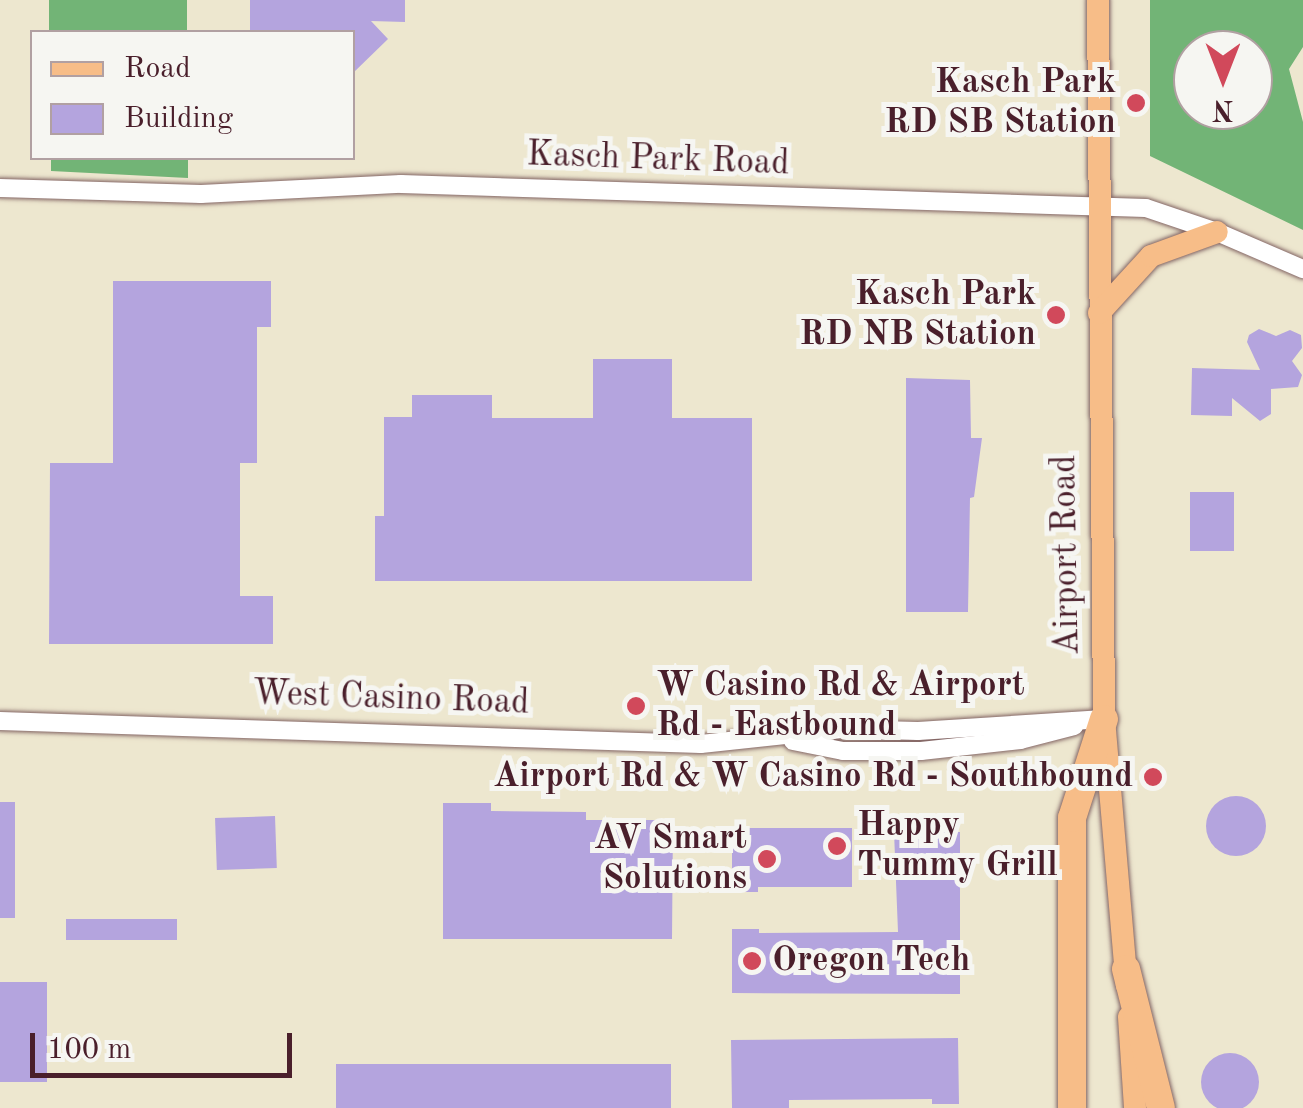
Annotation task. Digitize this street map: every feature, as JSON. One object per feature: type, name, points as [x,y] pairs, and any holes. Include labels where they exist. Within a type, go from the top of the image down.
[{"type":"highway","points":[[1072,1108],[1072,818],[1104,719]]},
{"type":"highway","points":[[1126,969],[1161,1108]]},
{"type":"main road","name":"Airport Road","points":[[1098,0],[1104,719],[1135,1108]]},
{"type":"main road","points":[[1099,312],[1151,256],[1217,232]]},
{"type":"street","name":"Kasch Park Road","points":[[0,188],[200,194],[401,184],[1146,208],[1217,232],[1303,269]]},
{"type":"street","name":"West Casino Road","points":[[0,721],[309,728],[701,744],[841,729],[918,731],[1104,719]]},
{"type":"green space","points":[[49,0],[187,0],[187,30],[49,30]]},
{"type":"green space","points":[[1150,0],[1303,0],[1303,47],[1289,69],[1303,122],[1303,230],[1150,156]]},
{"type":"green space","points":[[51,160],[188,160],[188,178],[51,171]]},
{"type":"building","points":[[250,0],[405,0],[405,22],[371,21],[388,39],[355,71],[355,30],[250,30]]},
{"type":"building","points":[[113,281],[271,281],[271,327],[257,327],[257,463],[240,463],[240,596],[273,596],[273,644],[49,644],[50,463],[113,463]]},
{"type":"building","points":[[1259,329],[1276,336],[1290,330],[1301,335],[1302,348],[1292,361],[1302,375],[1298,387],[1271,389],[1271,414],[1260,421],[1232,398],[1232,416],[1191,415],[1192,368],[1260,370],[1247,342],[1249,335]]},
{"type":"building","points":[[593,359],[672,359],[672,418],[752,418],[752,581],[375,581],[375,516],[384,516],[384,417],[412,417],[412,395],[492,395],[492,418],[593,418]]},
{"type":"building","points":[[906,378],[970,380],[971,438],[982,438],[974,497],[970,498],[968,612],[906,612]]},
{"type":"building","points":[[1190,492],[1234,492],[1234,551],[1190,551]]},
{"type":"building","points":[[1236,796],[1257,805],[1266,826],[1257,847],[1236,856],[1215,847],[1206,826],[1215,805]]},
{"type":"building","points":[[0,802],[15,802],[15,918],[0,918]]},
{"type":"building","points":[[443,803],[491,803],[491,811],[586,812],[586,820],[673,820],[672,939],[443,939]]},
{"type":"building","points":[[275,816],[277,868],[217,870],[215,818]]},
{"type":"building","points":[[732,828],[852,828],[852,887],[758,887],[758,892],[732,892]]},
{"type":"building","points":[[894,832],[960,832],[960,994],[732,993],[732,929],[759,929],[759,933],[898,932]]},
{"type":"building","points":[[66,919],[177,919],[177,940],[66,940]]},
{"type":"building","points":[[0,982],[47,982],[47,1082],[0,1082]]},
{"type":"building","points":[[958,1038],[959,1104],[932,1104],[932,1099],[789,1100],[789,1108],[732,1108],[731,1040]]},
{"type":"building","points":[[1219,1055],[1241,1055],[1257,1071],[1257,1093],[1241,1109],[1219,1109],[1203,1093],[1203,1071]]},
{"type":"building","points":[[336,1064],[671,1064],[671,1108],[336,1108]]},
{"type":"place","name":"Kasch Park RD SB Station","points":[[1136,103]]},
{"type":"place","name":"Kasch Park RD NB Station","points":[[1056,315]]},
{"type":"place","name":"W Casino Rd & Airport Rd - Eastbound","points":[[636,706]]},
{"type":"place","name":"Airport Rd & W Casino Rd - Southbound","points":[[1153,777]]},
{"type":"place","name":"Happy Tummy Grill","points":[[837,846]]},
{"type":"place","name":"AV Smart Solutions","points":[[767,859]]},
{"type":"place","name":"Oregon Tech","points":[[752,961]]}]
